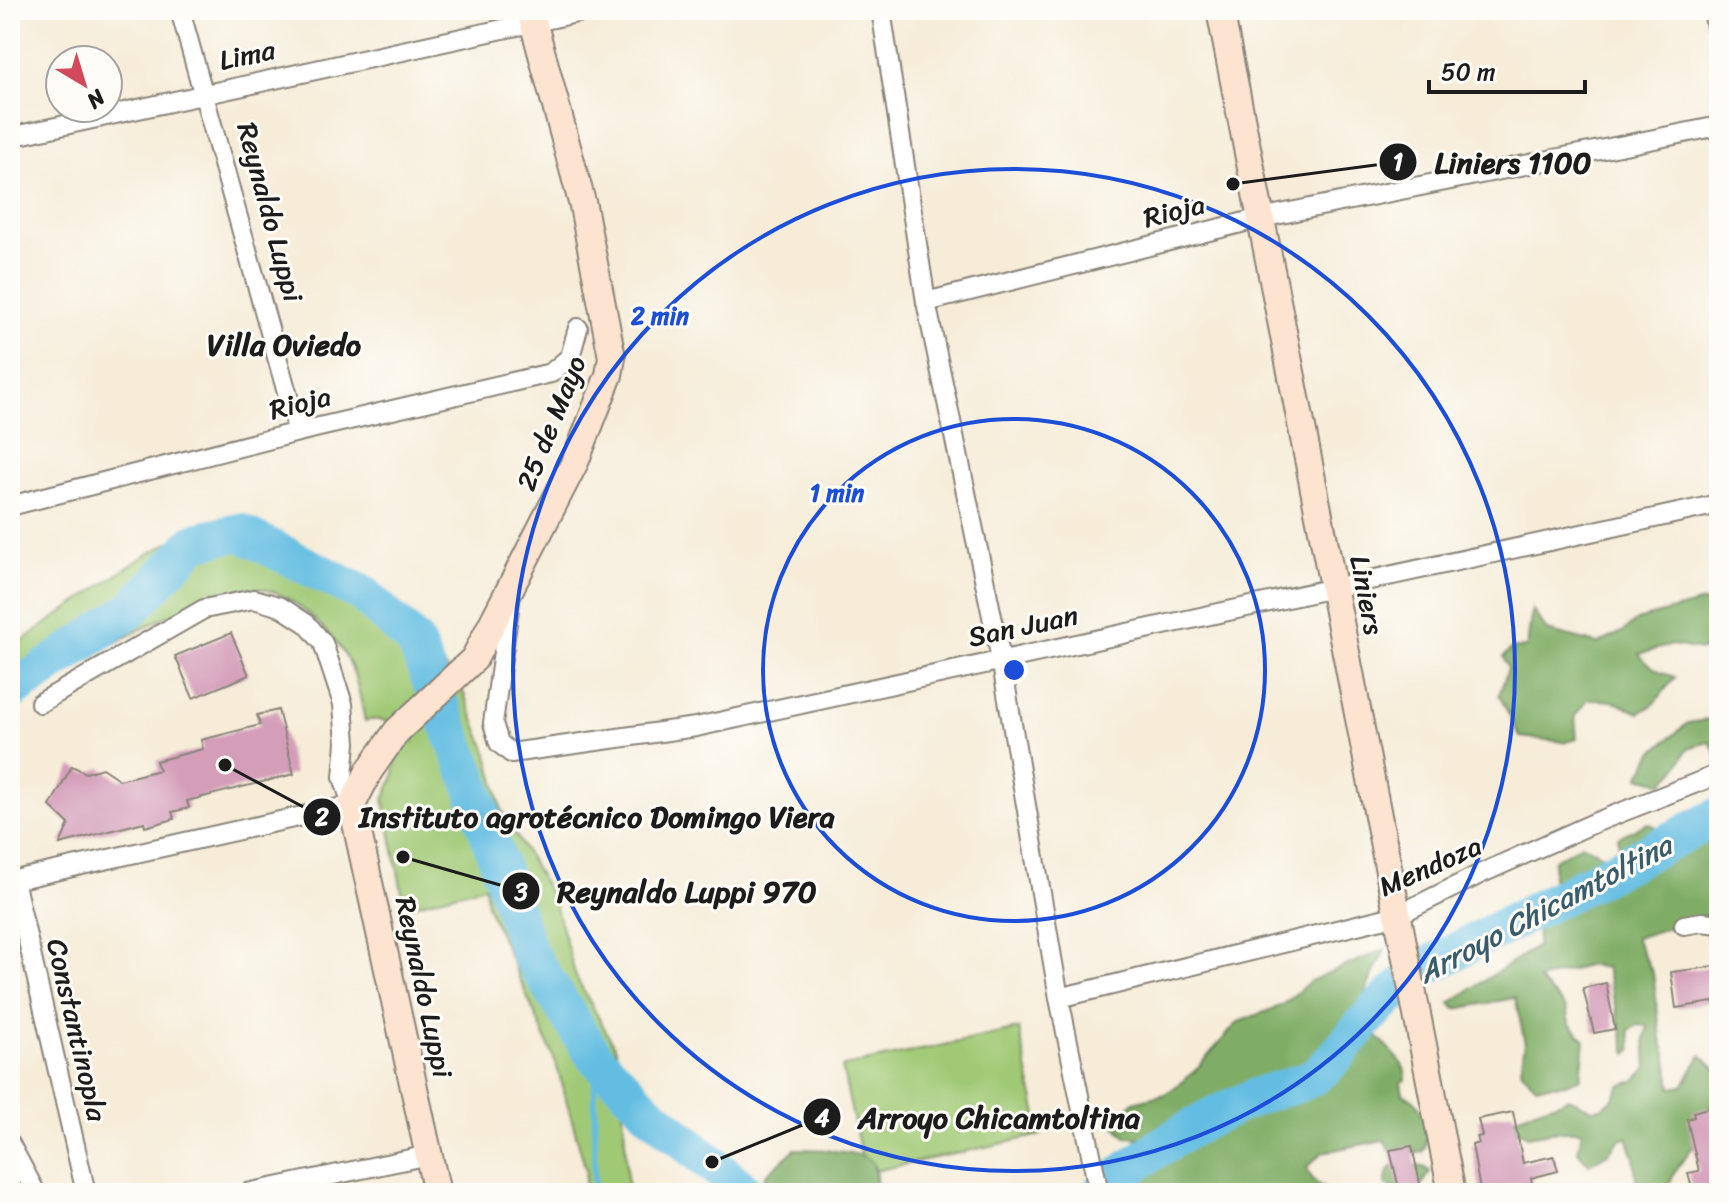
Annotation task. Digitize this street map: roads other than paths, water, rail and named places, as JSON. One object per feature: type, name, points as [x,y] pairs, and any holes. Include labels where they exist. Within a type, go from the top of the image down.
[{"type":"street","name":"Reynaldo Luppi","points":[[180,10],[298,432]]},
{"type":"street","name":"Lima","points":[[10,137],[532,17],[590,10]]},
{"type":"street","points":[[881,10],[926,302],[1001,659],[1059,998],[1099,1193]]},
{"type":"street","name":"Liniers","points":[[1220,10],[1452,1193]]},
{"type":"street","points":[[1713,10],[1719,44]]},
{"type":"street","name":"25 de Mayo","points":[[352,805],[369,771],[397,731],[474,659],[575,462],[609,375],[612,357],[583,206],[532,17]]},
{"type":"street","name":"Rioja","points":[[926,302],[1261,218],[1719,126]]},
{"type":"street","name":"Rioja","points":[[10,506],[298,432],[551,373],[570,357],[578,328]]},
{"type":"street","name":"San Juan","points":[[513,584],[493,723],[499,743],[511,753],[696,727],[1719,504]]},
{"type":"street","name":"Reynaldo Luppi","points":[[40,703],[204,609],[254,599],[281,607],[307,624],[323,643],[343,704],[346,743],[343,777],[352,805],[437,1193]]},
{"type":"street","name":"Mendoza","points":[[1059,998],[1398,915],[1480,874],[1580,830],[1719,774]]},
{"type":"street","points":[[12,880],[352,805]]},
{"type":"street","name":"Constantinopla","points":[[12,880],[86,1193]]},
{"type":"street","points":[[1684,925],[1719,924]]},
{"type":"street","points":[[10,1144],[36,1193]]},
{"type":"street","points":[[247,1193],[429,1155]]},
{"type":"waterway","name":"Arroyo Chicamtoltina","points":[[10,692],[131,610],[195,542],[239,532],[363,594],[415,642],[470,779],[528,952],[595,1057],[649,1112],[747,1193]]},
{"type":"waterway","name":"Arroyo Chicamtoltina","points":[[1100,1193],[1154,1151],[1193,1127],[1255,1097],[1317,1074],[1376,1009],[1425,967],[1719,816]]},
{"type":"waterway","points":[[594,1193],[595,1057]]},
{"type":"place","name":"Liniers 1100","points":[[1233,184]]},
{"type":"place","name":"Instituto agrotécnico Domingo Viera","points":[[225,765]]},
{"type":"place","name":"Reynaldo Luppi 970","points":[[403,857]]},
{"type":"place","name":"Arroyo Chicamtoltina","points":[[712,1162]]},
{"type":"district","name":"Villa Oviedo","points":[[284,345]]}]
